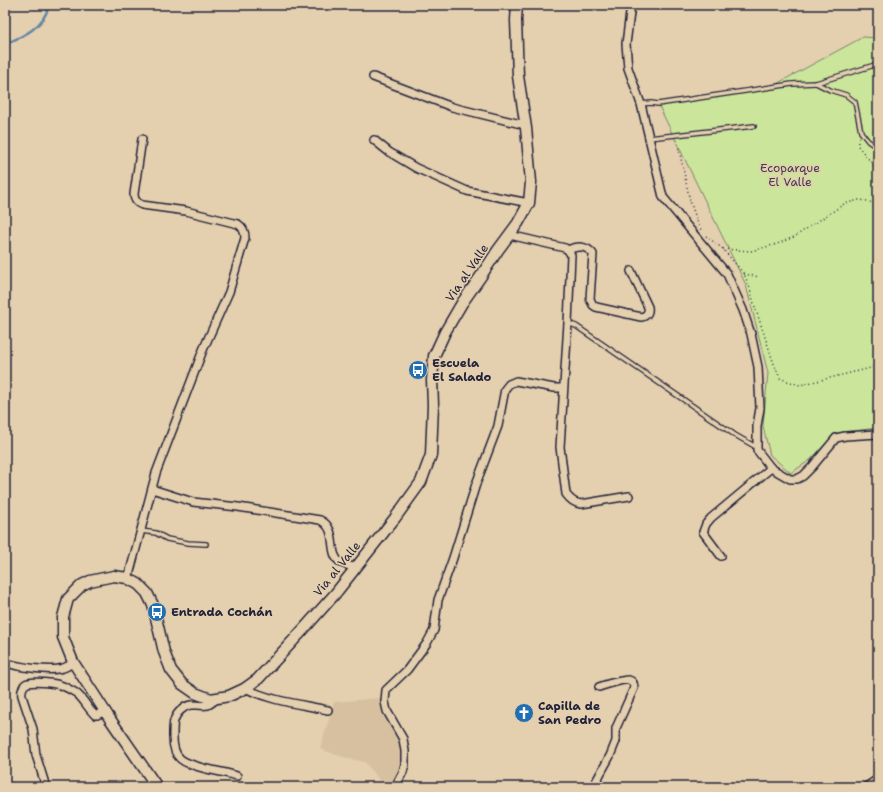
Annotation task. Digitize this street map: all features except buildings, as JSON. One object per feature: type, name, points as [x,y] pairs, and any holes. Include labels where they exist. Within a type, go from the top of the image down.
[{"type":"main road","name":"Via al Valle","points":[[158,787],[105,712],[73,662],[63,637],[63,617],[68,599],[82,585],[90,581],[114,576],[128,579],[138,584],[147,593],[153,605],[164,652],[171,670],[182,684],[196,693],[211,699],[230,696],[258,679],[335,594],[395,518],[421,482],[431,455],[433,405],[432,380],[434,356],[445,332],[462,304],[518,223],[529,203],[531,182],[529,150],[518,76],[516,20],[517,5]]},
{"type":"street","points":[[631,5],[626,44],[628,68],[641,104],[663,197],[726,274],[743,310],[751,334],[758,367],[760,408],[757,426],[757,450],[771,468],[790,479],[796,479],[803,476],[812,467],[836,438],[878,434]]},
{"type":"street","points":[[373,77],[452,107],[526,125]]},
{"type":"street","points":[[128,579],[156,473],[198,364],[228,292],[245,234],[243,228],[235,223],[186,211],[137,203],[134,199],[134,194],[142,139]]},
{"type":"street","points":[[374,140],[389,152],[416,168],[467,191],[529,203]]},
{"type":"street","points":[[510,234],[565,248],[570,252],[572,257],[560,447],[566,494],[573,502],[581,504],[629,496]]},
{"type":"street","points":[[568,250],[576,246],[586,248],[592,252],[590,299],[593,305],[641,318],[647,314],[648,307],[630,271]]},
{"type":"street","points":[[395,787],[403,772],[405,764],[405,751],[403,739],[387,711],[385,702],[386,690],[407,670],[434,630],[438,600],[476,484],[498,426],[505,389],[509,384],[516,381],[554,388],[563,388]]},
{"type":"street","points":[[721,556],[703,532],[706,524],[711,518],[771,468]]},
{"type":"street","points":[[152,489],[193,502],[238,507],[320,520],[325,522],[330,529],[335,554],[339,562],[356,568]]},
{"type":"street","points":[[5,662],[33,668],[54,670],[63,668],[74,662]]},
{"type":"street","points":[[593,787],[610,756],[616,741],[616,728],[634,688],[631,682],[626,680],[599,687]]},
{"type":"street","points":[[46,787],[36,755],[33,729],[22,693],[24,686],[28,683],[47,682],[60,685],[72,690],[78,695],[95,715],[97,716],[105,712]]},
{"type":"street","points":[[245,688],[255,694],[270,698],[328,710]]},
{"type":"street","points":[[218,698],[210,705],[191,704],[180,710],[173,722],[173,747],[177,755],[187,764],[237,776]]},
{"type":"street","points":[[866,787],[878,779]]},
{"type":"lane","points":[[641,104],[658,104],[792,84],[816,83],[878,64]]},
{"type":"lane","points":[[816,83],[830,90],[846,95],[855,102],[861,132],[868,142],[878,148]]},
{"type":"lane","points":[[649,138],[754,126]]},
{"type":"lane","points":[[568,323],[576,326],[734,435],[757,447]]},
{"type":"lane","points":[[141,531],[156,533],[167,539],[206,544]]},
{"type":"path","points":[[861,132],[858,135],[858,146],[878,171]]},
{"type":"path","points":[[676,135],[690,201],[697,221],[704,234],[723,249],[744,274],[780,378],[800,385],[860,371],[878,365]]},
{"type":"path","points":[[723,249],[751,251],[777,244],[794,237],[844,204],[859,200],[868,200],[878,206]]},
{"type":"path","points":[[744,274],[759,277]]},
{"type":"shaded area","points":[[380,698],[400,735],[405,763],[394,783],[388,787],[385,787],[365,762],[346,758],[320,749],[334,702]]},
{"type":"green space","name":"Ecoparque El Valle","points":[[863,37],[878,38],[878,428],[836,433],[810,460],[791,473],[770,455],[763,426],[768,373],[746,285],[658,104],[769,88]]},
{"type":"waterway","points":[[5,44],[26,34],[38,25],[43,19],[49,5]]},
{"type":"place","name":"Escuela El Salado","points":[[418,370]]},
{"type":"place","name":"Entrada Cochán","points":[[157,612]]},
{"type":"place","name":"Capilla de San Pedro","points":[[524,713]]}]
